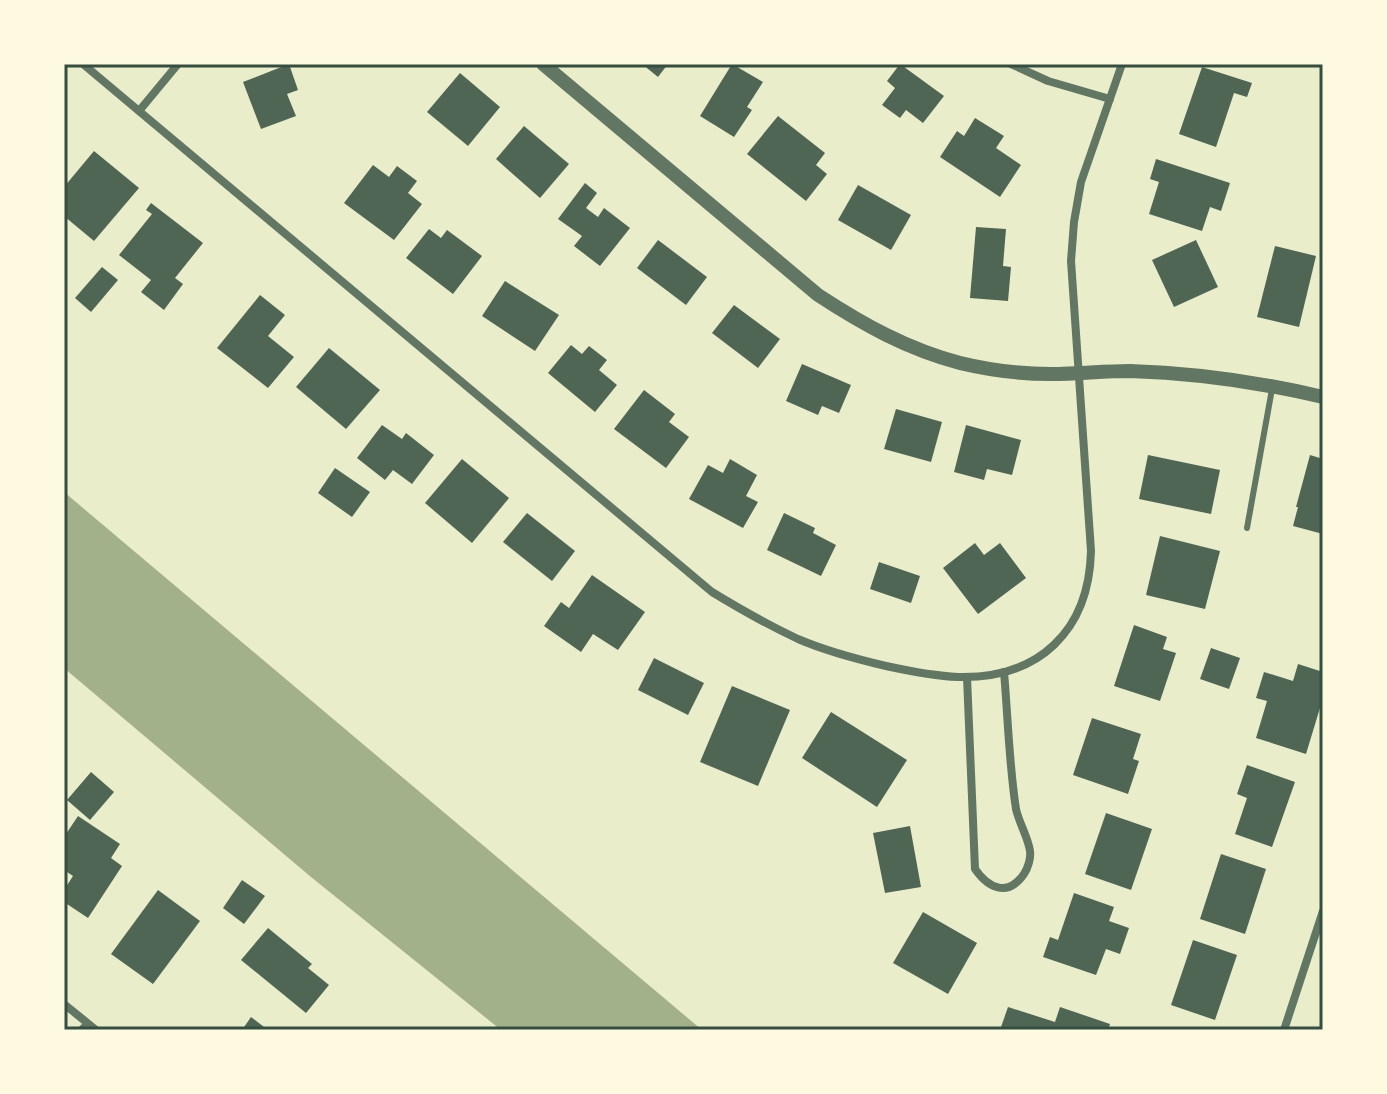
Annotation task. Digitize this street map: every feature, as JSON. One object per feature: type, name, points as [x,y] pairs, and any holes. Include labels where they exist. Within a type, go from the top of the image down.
[{"type":"street","points":[[83,64],[712,592],[800,640],[857,660],[916,672],[967,677],[1004,672],[1027,664],[1059,641],[1071,625],[1087,589],[1091,551],[1071,261],[1081,182],[1122,64]]},
{"type":"street","points":[[139,111],[178,64]]},
{"type":"street","points":[[543,64],[818,295],[863,324],[916,349],[996,370],[1049,374],[1128,371],[1202,375],[1273,385],[1323,397]]},
{"type":"street","points":[[1011,64],[1048,81],[1110,99]]},
{"type":"street","points":[[967,677],[975,869],[983,881],[994,887],[1008,888],[1018,883],[1028,869],[1031,851],[1017,812],[1004,672]]},
{"type":"street","points":[[1284,1030],[1323,911]]},
{"type":"street","points":[[64,1004],[84,1026],[96,1030]]},
{"type":"lane","points":[[1247,528],[1273,385]]},
{"type":"shaded area","points":[[64,492],[702,1030],[501,1030],[311,877],[64,668]]},
{"type":"building","points":[[289,64],[298,90],[287,94],[296,116],[261,129],[243,82]]},
{"type":"building","points":[[642,64],[668,64],[658,77]]},
{"type":"building","points":[[732,64],[763,82],[747,107],[752,110],[734,137],[700,116]]},
{"type":"building","points":[[900,64],[944,96],[923,123],[906,110],[900,118],[882,105],[895,88],[887,81]]},
{"type":"building","points":[[1202,67],[1252,83],[1247,97],[1234,93],[1216,147],[1179,134]]},
{"type":"building","points":[[460,73],[500,107],[468,146],[427,112]]},
{"type":"building","points":[[778,116],[825,153],[816,165],[827,174],[806,201],[747,154]]},
{"type":"building","points":[[975,118],[1004,136],[996,148],[1021,165],[1000,197],[940,157],[957,131],[964,136]]},
{"type":"building","points":[[524,126],[569,164],[540,198],[496,159]]},
{"type":"building","points":[[94,151],[139,188],[94,241],[64,216],[64,187]]},
{"type":"building","points":[[1156,159],[1230,183],[1221,211],[1210,207],[1202,231],[1149,214],[1159,182],[1150,179]]},
{"type":"building","points":[[373,165],[389,177],[397,166],[417,181],[408,193],[422,204],[394,240],[344,203]]},
{"type":"building","points":[[585,183],[597,193],[586,208],[598,217],[604,208],[630,228],[600,266],[574,246],[582,236],[558,219]]},
{"type":"building","points":[[858,185],[911,215],[891,250],[838,220]]},
{"type":"building","points":[[151,203],[203,243],[175,278],[183,284],[164,310],[141,292],[151,280],[119,255],[152,214],[146,210]]},
{"type":"building","points":[[976,227],[1006,229],[1003,266],[1011,267],[1008,301],[970,298]]},
{"type":"building","points":[[429,229],[441,238],[447,230],[482,256],[453,294],[406,258]]},
{"type":"building","points":[[658,240],[707,277],[686,305],[637,268]]},
{"type":"building","points":[[1196,240],[1218,287],[1174,307],[1152,260]]},
{"type":"building","points":[[1275,246],[1316,256],[1299,327],[1257,317]]},
{"type":"building","points":[[102,267],[118,280],[91,312],[75,298]]},
{"type":"building","points":[[505,281],[559,315],[535,351],[482,316]]},
{"type":"building","points":[[260,295],[285,315],[268,336],[294,357],[268,388],[217,348]]},
{"type":"building","points":[[734,305],[780,339],[758,368],[712,333]]},
{"type":"building","points":[[571,345],[582,354],[589,346],[607,360],[599,370],[617,385],[595,412],[548,373]]},
{"type":"building","points":[[329,348],[380,390],[346,429],[296,387]]},
{"type":"building","points":[[802,364],[851,385],[839,413],[822,406],[818,415],[786,401]]},
{"type":"building","points":[[644,390],[675,414],[669,422],[689,437],[666,468],[614,429]]},
{"type":"building","points":[[896,409],[942,422],[931,462],[884,449]]},
{"type":"building","points":[[382,425],[402,439],[406,433],[434,455],[412,484],[393,470],[385,480],[357,458]]},
{"type":"building","points":[[966,425],[1021,440],[1012,475],[987,469],[984,480],[954,472]]},
{"type":"building","points":[[1148,455],[1220,470],[1211,514],[1139,499]]},
{"type":"building","points":[[1310,455],[1323,459],[1323,534],[1293,526]]},
{"type":"building","points":[[462,459],[509,498],[472,543],[425,503]]},
{"type":"building","points":[[730,459],[757,475],[746,496],[758,502],[743,528],[689,499],[708,465],[723,473]]},
{"type":"building","points":[[335,468],[370,492],[352,517],[318,493]]},
{"type":"building","points":[[527,513],[575,551],[552,581],[503,542]]},
{"type":"building","points":[[784,513],[815,528],[813,533],[836,545],[821,576],[767,550]]},
{"type":"building","points":[[1160,536],[1220,551],[1205,609],[1146,595]]},
{"type":"building","points":[[975,543],[984,555],[1000,543],[1026,578],[978,614],[943,568]]},
{"type":"building","points":[[879,562],[920,576],[911,603],[870,589]]},
{"type":"building","points":[[592,575],[645,612],[618,650],[593,634],[581,652],[544,626],[561,602],[569,608]]},
{"type":"building","points":[[1134,625],[1167,637],[1163,649],[1176,653],[1160,701],[1114,686]]},
{"type":"building","points":[[1211,648],[1240,658],[1229,689],[1200,679]]},
{"type":"building","points":[[654,658],[704,683],[688,715],[638,690]]},
{"type":"building","points":[[1298,664],[1323,672],[1323,698],[1306,754],[1256,738],[1267,701],[1256,698],[1264,672],[1293,681]]},
{"type":"building","points":[[732,686],[790,710],[758,786],[700,762]]},
{"type":"building","points":[[831,712],[907,760],[877,807],[802,758]]},
{"type":"building","points":[[1092,718],[1141,734],[1133,759],[1139,761],[1128,794],[1073,775]]},
{"type":"building","points":[[1247,765],[1295,782],[1272,847],[1235,834],[1247,798],[1237,794]]},
{"type":"building","points":[[91,772],[114,792],[90,820],[67,800]]},
{"type":"building","points":[[1106,813],[1152,829],[1131,890],[1085,874]]},
{"type":"building","points":[[78,816],[120,844],[111,858],[122,866],[88,918],[64,902],[64,890],[73,876],[64,870],[64,837]]},
{"type":"building","points":[[910,826],[921,887],[885,893],[873,833]]},
{"type":"building","points":[[1221,854],[1266,869],[1245,934],[1200,919]]},
{"type":"building","points":[[242,880],[265,896],[244,924],[223,908]]},
{"type":"building","points":[[158,890],[200,921],[153,984],[111,954]]},
{"type":"building","points":[[1074,893],[1114,907],[1109,921],[1129,928],[1120,954],[1106,949],[1096,975],[1043,957],[1050,937],[1058,940]]},
{"type":"building","points":[[923,912],[977,943],[948,994],[893,963]]},
{"type":"building","points":[[268,928],[312,964],[308,968],[329,985],[306,1013],[241,960]]},
{"type":"building","points":[[1193,940],[1237,955],[1215,1020],[1171,1005]]},
{"type":"building","points":[[1008,1007],[1055,1022],[1060,1007],[1110,1024],[1108,1030],[1000,1030]]},
{"type":"building","points":[[251,1017],[268,1030],[242,1030]]}]
